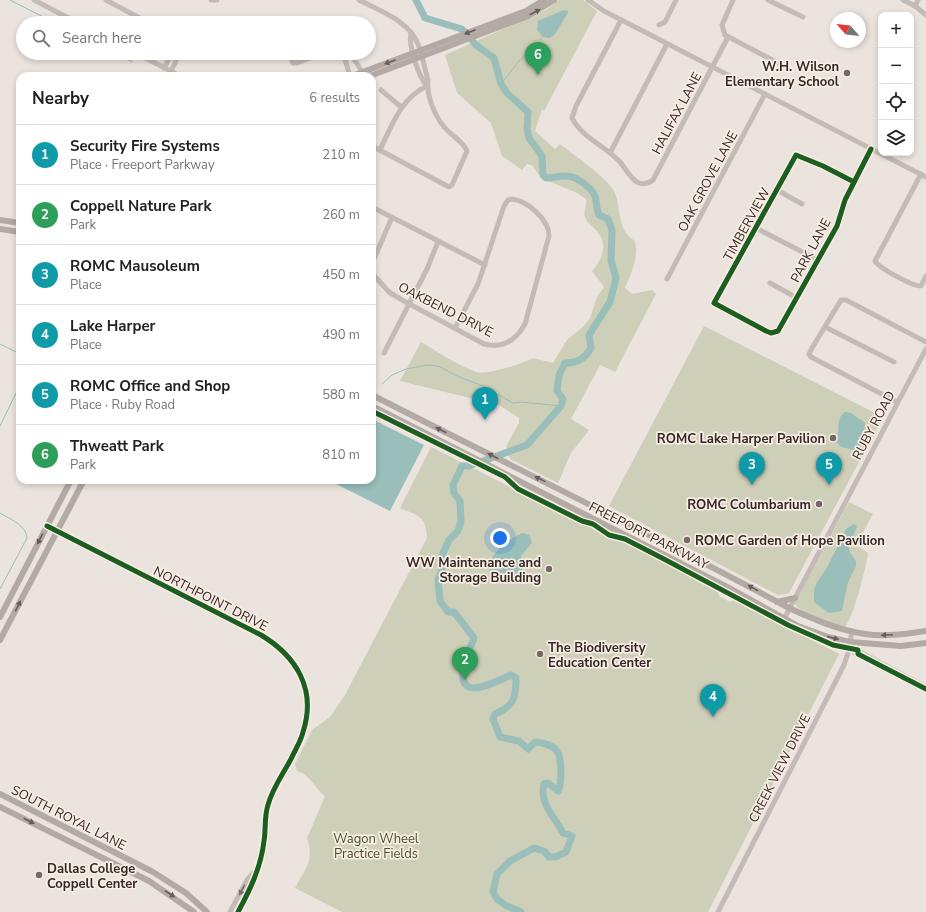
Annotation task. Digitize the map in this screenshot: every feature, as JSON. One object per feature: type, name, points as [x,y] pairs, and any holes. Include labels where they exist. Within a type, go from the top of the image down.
[{"type":"main road","points":[[370,72],[417,55],[458,44],[544,0]]},
{"type":"main road","points":[[376,73],[453,38],[528,16],[554,0]]},
{"type":"main road","points":[[0,220],[16,222]]},
{"type":"main road","points":[[0,229],[16,231]]},
{"type":"main road","name":"FREEPORT PARKWAY","points":[[376,397],[510,465],[600,508],[735,578],[789,608],[852,632],[878,635],[926,631]]},
{"type":"main road","name":"FREEPORT PARKWAY","points":[[376,408],[730,589],[784,619],[812,631],[850,642],[901,646],[926,643]]},
{"type":"main road","points":[[0,616],[69,484]]},
{"type":"main road","points":[[0,640],[82,484]]},
{"type":"main road","points":[[556,500],[562,490]]},
{"type":"main road","points":[[595,520],[600,508]]},
{"type":"main road","points":[[730,589],[735,578]]},
{"type":"main road","points":[[777,602],[795,598]]},
{"type":"main road","name":"SOUTH ROYAL LANE","points":[[0,794],[153,873],[186,893],[207,912]]},
{"type":"main road","name":"SOUTH ROYAL LANE","points":[[0,807],[149,881],[194,912]]},
{"type":"main road","points":[[74,844],[79,834]]},
{"type":"main road","points":[[149,881],[153,873]]},
{"type":"street","points":[[34,0],[65,16]]},
{"type":"street","points":[[106,0],[135,16]]},
{"type":"street","points":[[211,0],[217,0]]},
{"type":"street","points":[[359,0],[392,17],[415,38],[422,80],[427,86],[433,107],[447,130],[465,145],[467,151],[452,185],[449,187],[376,148]]},
{"type":"street","points":[[588,0],[621,20],[924,176],[876,261],[880,267],[918,286],[921,286],[926,276]]},
{"type":"street","points":[[659,25],[665,22],[676,0]]},
{"type":"street","points":[[733,0],[722,25],[722,28],[728,37],[780,64]]},
{"type":"street","points":[[768,0],[803,17]]},
{"type":"street","points":[[903,0],[926,15]]},
{"type":"street","points":[[914,6],[918,0]]},
{"type":"street","points":[[621,20],[576,106],[572,118],[586,136],[610,153],[667,44]]},
{"type":"street","name":"HALIFAX LANE","points":[[610,153],[634,180],[640,184],[645,184],[653,180],[728,37]]},
{"type":"street","points":[[149,60],[171,71],[176,60]]},
{"type":"street","points":[[164,68],[168,60]]},
{"type":"street","points":[[292,60],[293,63],[306,60]]},
{"type":"street","points":[[345,60],[350,72]]},
{"type":"street","points":[[355,60],[363,72]]},
{"type":"street","points":[[380,150],[401,106],[413,93],[427,86]]},
{"type":"street","points":[[381,90],[401,106]]},
{"type":"street","name":"OAK GROVE LANE","points":[[668,279],[765,94]]},
{"type":"street","name":"PARK LANE","points":[[771,333],[778,331],[837,226],[844,204],[871,149]]},
{"type":"street","name":"TIMBERVIEW","points":[[771,333],[714,303],[796,155],[823,166],[854,182]]},
{"type":"street","points":[[777,190],[802,204]]},
{"type":"street","name":"OAKBEND DRIVE","points":[[376,277],[389,292],[455,328],[493,346],[513,340],[517,337],[525,324],[549,236],[548,228],[541,218],[523,202],[512,198],[508,200],[501,212],[485,265]]},
{"type":"street","points":[[376,209],[485,265],[478,284],[455,328]]},
{"type":"street","points":[[376,255],[392,217]]},
{"type":"street","points":[[756,228],[818,260]]},
{"type":"street","points":[[384,353],[410,304],[438,242]]},
{"type":"street","points":[[770,283],[797,298]]},
{"type":"street","points":[[897,402],[811,357],[809,354],[841,300],[846,300],[926,342]]},
{"type":"street","points":[[825,327],[894,362]]},
{"type":"street","name":"RUBY ROAD","points":[[784,619],[926,349]]},
{"type":"street","name":"NORTHPOINT DRIVE","points":[[47,526],[260,635],[275,644],[288,655],[295,665],[305,690],[308,706],[307,719],[303,733],[267,806],[264,843],[256,870],[254,883],[238,912]]},
{"type":"street","name":"CREEK VIEW DRIVE","points":[[718,912],[844,665],[852,632]]},
{"type":"street","name":"NORTHPOINT DRIVE","points":[[230,912],[247,880],[256,870]]},
{"type":"green space","points":[[558,0],[583,0],[597,11],[544,111],[542,109],[535,131],[555,149],[560,144],[589,166],[610,185],[614,191],[622,225],[629,236],[635,241],[636,247],[634,265],[625,288],[632,294],[652,290],[656,294],[615,372],[600,365],[571,419],[589,430],[571,453],[558,483],[510,459],[506,446],[519,423],[519,418],[499,405],[400,381],[421,342],[455,362],[481,373],[514,366],[533,358],[553,363],[567,340],[584,326],[590,318],[597,297],[604,287],[592,271],[599,261],[603,250],[603,245],[599,234],[586,219],[584,213],[586,199],[577,193],[541,178],[532,165],[527,164],[522,170],[502,156],[491,123],[457,93],[445,55],[546,10]]},
{"type":"green space","points":[[704,326],[883,417],[789,593],[778,595],[609,506]]},
{"type":"green space","name":"Wagon Wheel Practice Fields","points":[[431,447],[532,498],[594,526],[611,537],[618,539],[718,591],[719,596],[730,602],[735,600],[839,654],[708,912],[342,912],[295,888],[308,865],[310,854],[307,838],[325,796],[306,775],[297,771],[295,764],[312,730],[330,717],[345,695],[427,538],[423,521],[417,515],[400,508]]},
{"type":"green space","points":[[849,502],[873,514],[856,545],[868,553],[856,603],[845,627],[825,621],[802,611],[795,603]]},
{"type":"green space","points":[[855,646],[926,684],[926,693],[852,655],[852,650]]},
{"type":"water","points":[[564,10],[568,11],[568,13],[555,34],[550,38],[543,37],[537,30],[538,21]]},
{"type":"water","points":[[845,412],[851,413],[865,423],[862,444],[855,450],[841,447],[837,443],[840,418]]},
{"type":"water","points":[[376,421],[424,445],[390,511],[336,484],[376,484]]},
{"type":"water","points":[[854,524],[857,526],[849,547],[850,553],[856,561],[856,566],[848,582],[842,611],[829,613],[814,602],[814,590],[817,582],[827,568],[846,529]]},
{"type":"water","points":[[523,533],[529,535],[532,543],[521,556],[522,571],[520,578],[513,583],[506,583],[496,579],[491,573],[489,566],[496,552],[510,540]]},
{"type":"waterway","points":[[10,0],[41,16]]},
{"type":"waterway","points":[[416,0],[425,18],[462,29],[476,45],[494,58],[501,84],[507,93],[528,112],[527,129],[529,138],[542,156],[543,175],[546,178],[569,176],[586,185],[595,196],[599,215],[608,219],[612,230],[611,260],[616,278],[610,302],[589,335],[591,348],[580,360],[565,363],[559,375],[557,391],[563,399],[561,406],[527,445],[469,466],[462,466],[453,485],[454,493],[460,501],[461,521],[458,531],[449,540],[443,553],[442,570],[438,579],[440,601],[448,612],[454,612],[474,638],[465,658],[463,672],[464,682],[468,686],[474,688],[483,687],[511,675],[516,678],[513,700],[506,708],[495,714],[493,719],[500,737],[519,741],[528,749],[535,742],[544,744],[553,747],[559,754],[561,771],[558,791],[548,783],[544,784],[543,791],[546,804],[563,833],[572,836],[566,852],[555,857],[549,857],[544,851],[534,848],[510,861],[497,874],[493,892],[497,899],[505,905],[521,912]]},
{"type":"waterway","points":[[540,40],[543,37]]},
{"type":"waterway","points":[[501,84],[519,61],[538,43]]},
{"type":"waterway","points":[[128,60],[132,62]]},
{"type":"waterway","points":[[0,344],[16,352]]},
{"type":"waterway","points":[[382,384],[392,375],[406,369],[427,365],[438,366],[457,376],[483,386],[513,403],[521,402],[561,406]]},
{"type":"waterway","points":[[0,426],[16,393]]},
{"type":"waterway","points":[[0,513],[21,526],[24,529],[27,538],[0,589]]},
{"type":"cycle path","points":[[854,182],[823,166],[796,155],[714,303],[766,331],[771,333],[778,331],[837,226],[845,200],[871,149]]},
{"type":"cycle path","points":[[376,413],[505,477],[518,489],[582,521],[593,524],[609,535],[625,539],[788,625],[833,645],[858,650],[858,654],[926,689]]},
{"type":"cycle path","points":[[47,526],[261,635],[284,653],[300,675],[305,688],[307,702],[307,716],[303,732],[298,746],[270,799],[266,814],[263,851],[258,869],[251,887],[238,912]]},
{"type":"place","name":"W.H. Wilson Elementary School","points":[[847,73]]},
{"type":"place","name":"Thweatt Park","points":[[538,75]]},
{"type":"place","name":"Security Fire Systems","points":[[485,420]]},
{"type":"place","name":"ROMC Lake Harper Pavilion","points":[[833,438]]},
{"type":"place","name":"ROMC Mausoleum","points":[[752,485]]},
{"type":"place","name":"ROMC Office and Shop","points":[[829,485]]},
{"type":"place","name":"ROMC Columbarium","points":[[819,504]]},
{"type":"place","name":"ROMC Garden of Hope Pavilion","points":[[687,540]]},
{"type":"place","name":"WW Maintenance and Storage Building","points":[[549,569]]},
{"type":"place","name":"The Biodiversity Education Center","points":[[540,654]]},
{"type":"place","name":"Coppell Nature Park","points":[[465,680]]},
{"type":"place","name":"Lake Harper","points":[[713,717]]},
{"type":"place","name":"Dallas College Coppell Center","points":[[39,875]]}]
